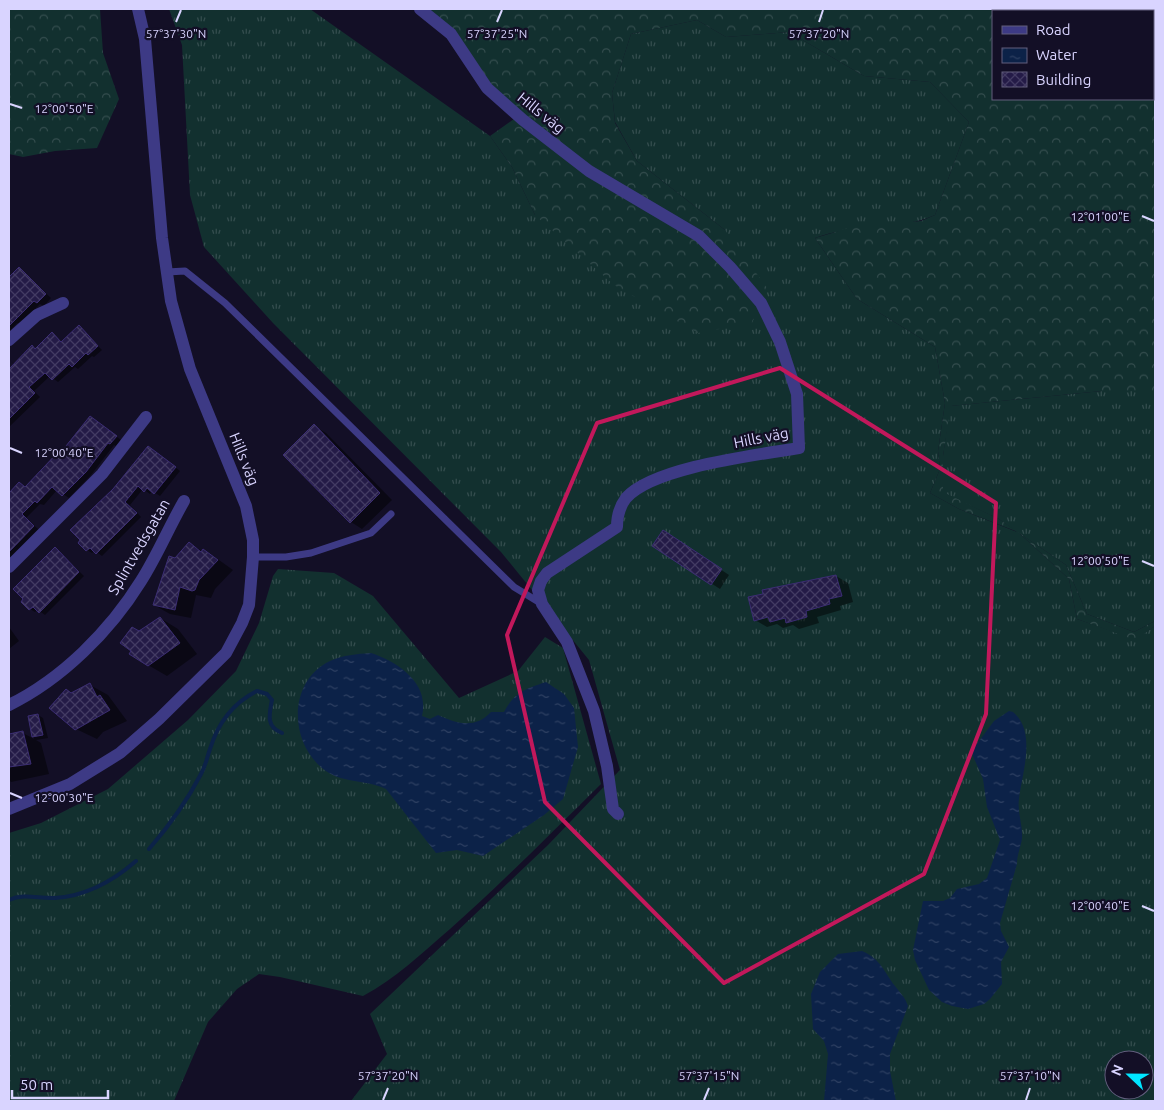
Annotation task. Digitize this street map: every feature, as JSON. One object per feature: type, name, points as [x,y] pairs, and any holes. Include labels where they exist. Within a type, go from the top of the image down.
[{"type":"street","name":"Hills väg","points":[[9,809],[70,784],[120,753],[201,680],[226,653],[242,623],[248,604],[254,557],[253,540],[246,506],[190,369],[172,301],[162,238],[145,39],[138,9]]},
{"type":"street","name":"Hills väg","points":[[420,9],[451,34],[488,88],[523,120],[589,171],[699,236],[730,267],[765,311],[780,342],[797,394],[799,448],[682,470],[646,483],[626,499],[620,511],[617,527],[547,573],[539,586],[542,604]]},
{"type":"street","points":[[9,340],[37,315],[63,303]]},
{"type":"street","points":[[9,567],[102,474],[146,417]]},
{"type":"street","name":"Splintvedsgatan","points":[[9,705],[46,682],[98,636],[122,609],[142,581],[184,501]]},
{"type":"street","points":[[542,604],[566,642],[594,711],[607,766],[613,809],[618,814]]},
{"type":"lane","points":[[168,272],[185,271],[225,303],[514,587],[542,604]]},
{"type":"lane","points":[[254,557],[286,557],[311,553],[371,533],[391,514]]},
{"type":"highlighted area","points":[[780,368],[996,503],[986,714],[924,874],[724,983],[545,802],[507,635],[597,423]]},
{"type":"green space","points":[[9,9],[100,9],[103,53],[119,99],[97,148],[55,151],[23,157],[9,154]]},
{"type":"green space","points":[[169,9],[310,9],[490,136],[512,167],[535,215],[725,230],[637,161],[615,122],[612,93],[631,34],[697,20],[726,37],[789,32],[864,76],[930,82],[969,122],[935,215],[907,223],[846,230],[815,238],[857,299],[935,347],[945,403],[938,451],[940,469],[930,493],[959,509],[1017,532],[999,519],[943,493],[943,456],[950,406],[1102,391],[1155,391],[1155,621],[1134,632],[1087,614],[1066,565],[1019,533],[1069,579],[1077,619],[1135,639],[1155,626],[1155,1101],[351,1101],[387,1054],[370,1014],[548,845],[620,770],[589,660],[501,552],[273,323],[204,247],[190,195],[182,45]]},
{"type":"green space","points":[[428,9],[1155,9],[1155,391],[1102,391],[951,406],[943,456],[943,492],[999,519],[1018,532],[959,509],[930,493],[940,469],[938,451],[945,403],[935,347],[857,299],[815,238],[849,228],[921,221],[935,215],[969,122],[930,82],[864,76],[789,32],[726,37],[697,20],[631,34],[612,93],[615,123],[637,161],[725,230],[767,288],[752,323],[698,333],[614,285],[535,215],[512,167],[490,136],[521,114],[489,82]]},
{"type":"green space","points":[[1018,532],[1066,565],[1087,614],[1134,632],[1155,621],[1155,626],[1135,640],[1077,619],[1069,579]]},
{"type":"green space","points":[[278,569],[334,573],[373,596],[459,698],[518,671],[545,637],[563,648],[601,784],[450,929],[397,974],[363,996],[259,974],[237,989],[208,1022],[174,1101],[9,1101],[9,833],[41,823],[108,789],[188,720],[236,671],[259,623],[273,576]]},
{"type":"water","points":[[371,653],[391,662],[410,676],[421,694],[423,704],[422,716],[430,719],[438,715],[452,721],[472,723],[479,721],[491,712],[504,712],[512,700],[521,692],[546,682],[564,694],[574,708],[578,747],[563,799],[544,815],[483,856],[457,850],[436,853],[386,789],[337,777],[322,768],[303,743],[299,728],[298,712],[300,697],[306,682],[316,670],[330,661],[350,655]]},
{"type":"water","points":[[1009,711],[1013,712],[1020,720],[1026,741],[1026,753],[1019,804],[1022,838],[1017,864],[1000,923],[1001,931],[1009,947],[1001,962],[1002,984],[984,1004],[968,1009],[942,1002],[929,990],[915,960],[913,950],[923,901],[943,901],[950,898],[957,889],[979,884],[987,878],[1000,840],[987,807],[983,779],[973,756],[973,749],[994,721]]},
{"type":"water","points":[[862,951],[874,958],[882,966],[908,1006],[890,1054],[890,1071],[896,1101],[824,1101],[828,1054],[824,1041],[813,1029],[811,994],[820,972],[838,954]]},
{"type":"building","points":[[19,267],[46,294],[37,303],[34,301],[9,326],[9,277]]},
{"type":"building","points":[[79,325],[98,346],[88,355],[86,353],[72,367],[69,364],[52,380],[45,373],[29,387],[35,393],[9,419],[9,369],[32,345],[35,349],[52,332],[61,342]]},
{"type":"building","points":[[90,416],[117,436],[110,444],[108,443],[86,472],[62,496],[52,487],[37,503],[35,501],[22,514],[34,526],[9,552],[9,493],[19,482],[25,487],[61,449],[62,451]]},
{"type":"building","points":[[314,424],[380,493],[350,523],[283,455]]},
{"type":"building","points":[[148,446],[176,467],[154,494],[147,488],[144,492],[138,486],[125,502],[137,513],[96,554],[90,548],[86,551],[78,543],[80,540],[70,530],[113,489]]},
{"type":"building","points":[[663,530],[722,569],[711,585],[652,546]]},
{"type":"building","points":[[189,542],[201,552],[203,549],[218,560],[199,580],[195,590],[192,591],[180,587],[175,610],[153,605],[169,556],[175,558]]},
{"type":"building","points":[[55,547],[79,572],[39,613],[33,607],[29,610],[21,602],[23,599],[13,589]]},
{"type":"building","points":[[836,575],[842,596],[829,599],[830,604],[806,611],[807,617],[786,623],[785,618],[770,622],[768,617],[754,621],[748,597],[763,594],[762,590]]},
{"type":"building","points":[[160,617],[180,643],[148,666],[129,654],[131,651],[120,643],[132,627],[139,631]]},
{"type":"building","points":[[90,683],[97,697],[100,695],[110,710],[75,730],[49,708],[66,689],[71,693]]},
{"type":"building","points":[[38,714],[43,735],[32,737],[28,716]]},
{"type":"building","points":[[23,731],[31,764],[9,767],[9,734]]},
{"type":"waterway","points":[[149,849],[171,822],[190,794],[203,771],[217,731],[222,722],[241,701],[257,691],[267,694],[272,700],[271,724],[282,733]]},
{"type":"waterway","points":[[9,900],[20,897],[67,897],[89,891],[109,881],[136,861]]}]
